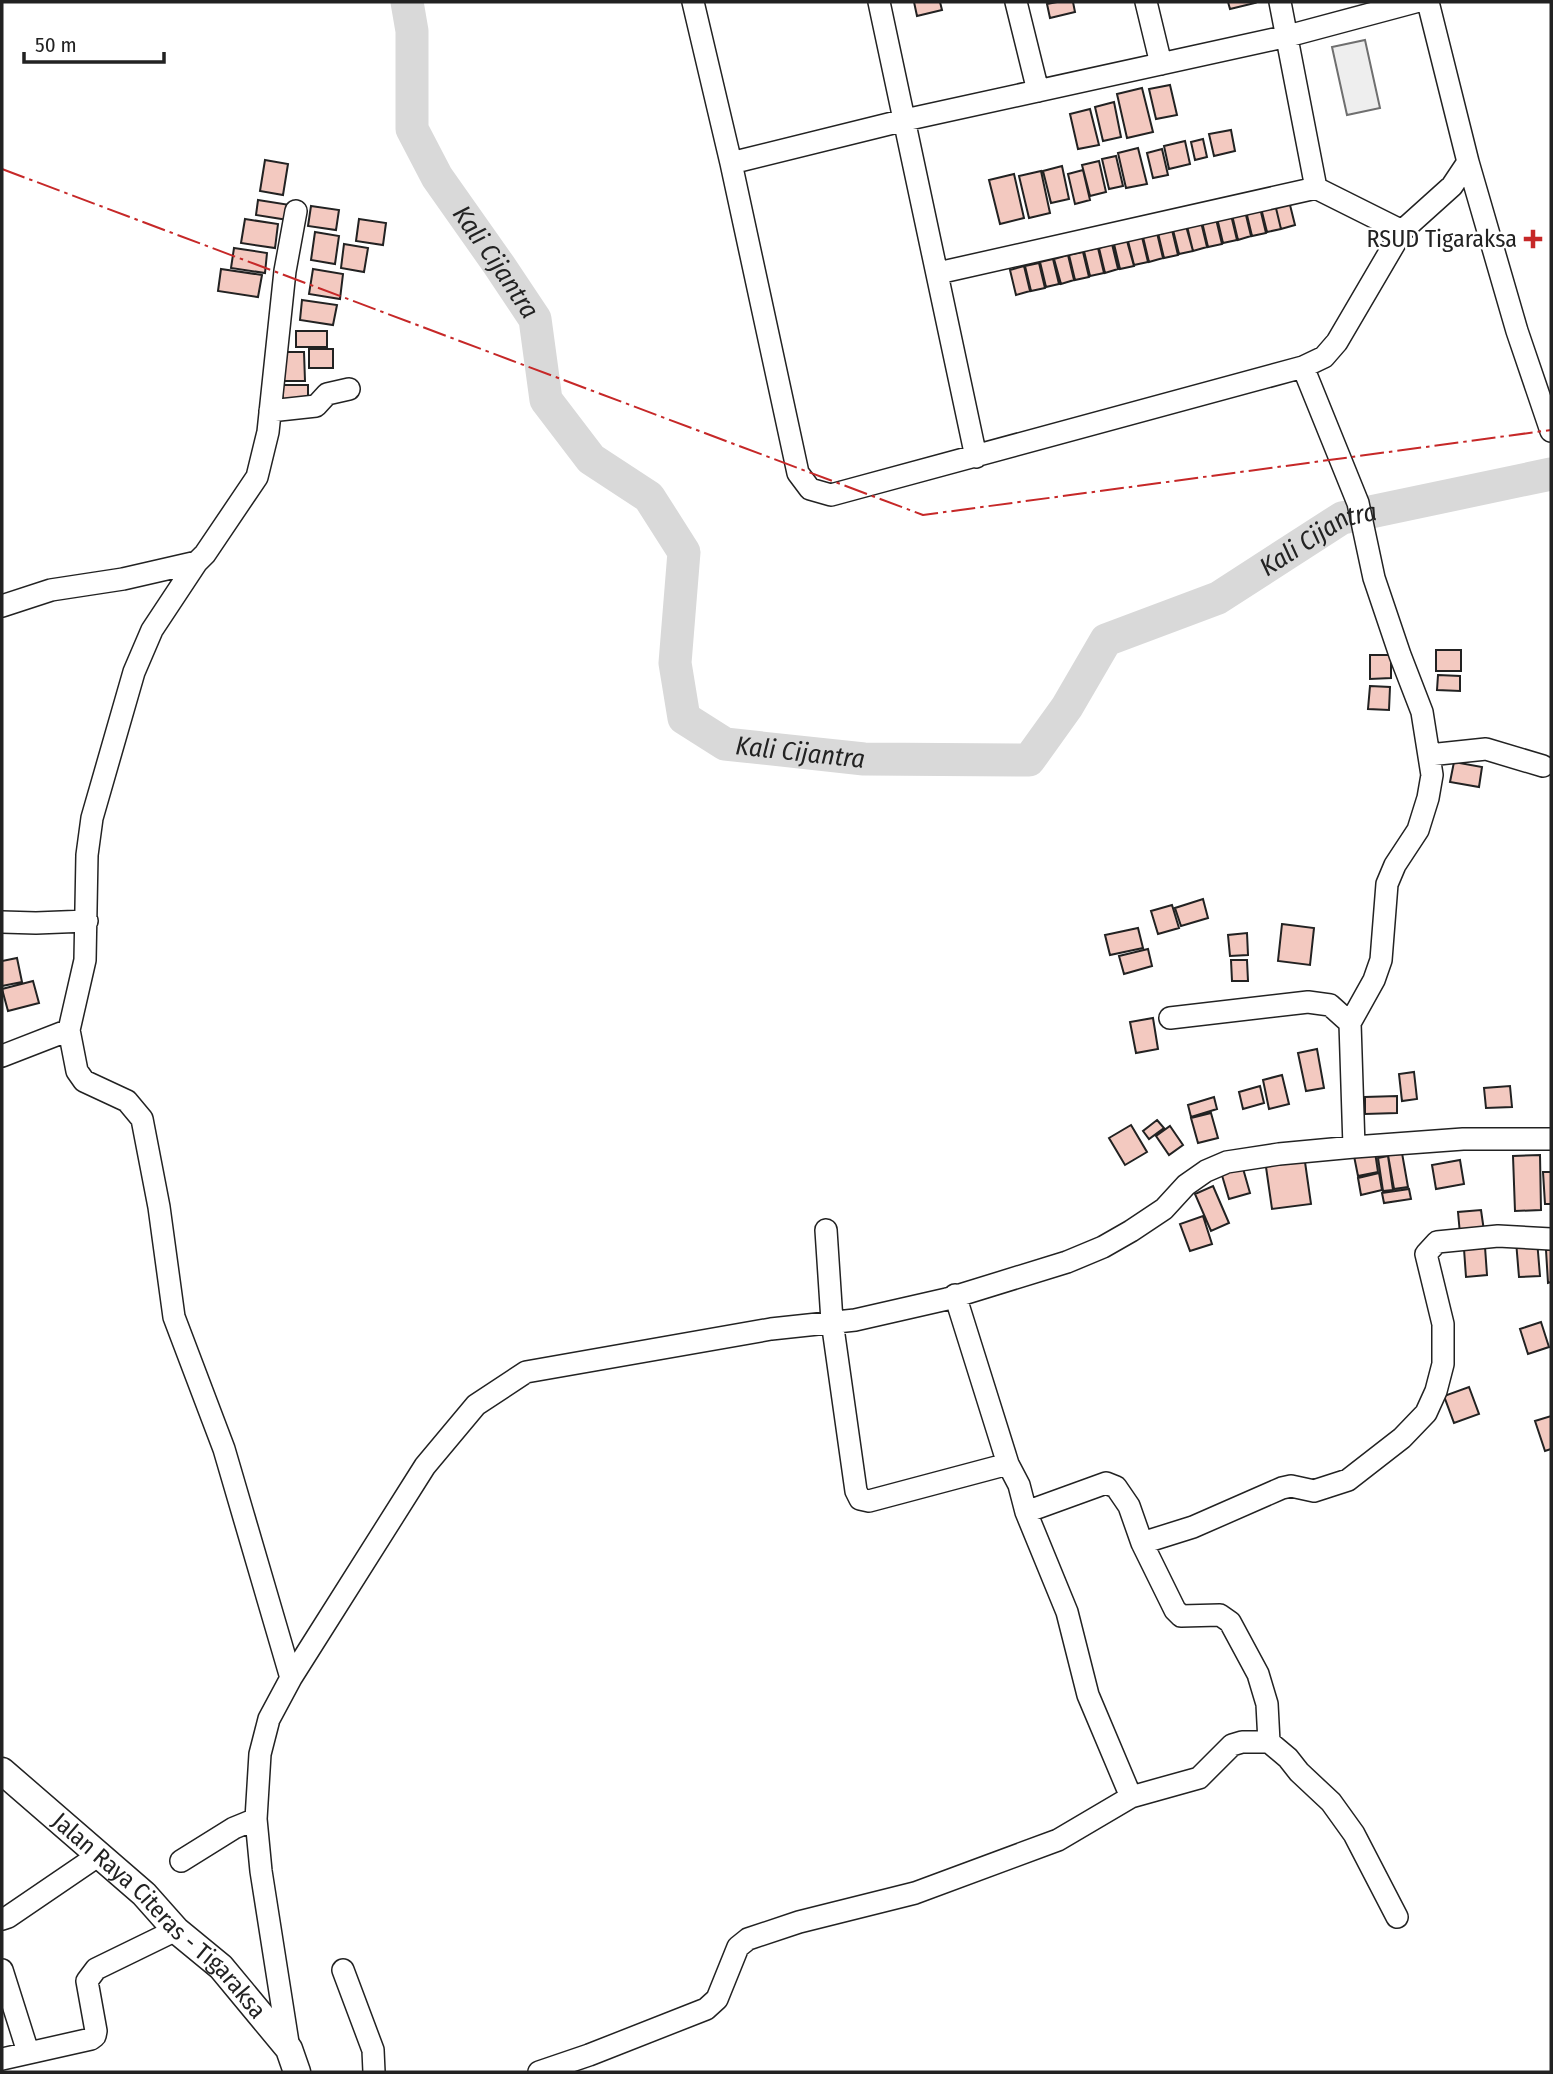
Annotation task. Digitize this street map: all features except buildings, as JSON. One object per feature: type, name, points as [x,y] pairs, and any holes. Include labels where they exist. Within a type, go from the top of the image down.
[{"type":"main road","name":"Jalan Raya Citeras - Tigaraksa","points":[[2,1771],[144,1894],[176,1930],[222,1967],[293,2060]]},
{"type":"street","points":[[693,2],[798,473],[810,489],[831,495],[1303,367],[1324,357],[1337,342],[1402,231],[1452,186],[1468,162]]},
{"type":"street","points":[[879,2],[976,457]]},
{"type":"street","points":[[1016,2],[1038,91]]},
{"type":"street","points":[[1146,2],[1161,64]]},
{"type":"street","points":[[1280,2],[1316,188]]},
{"type":"street","points":[[731,163],[905,120],[1288,36],[1415,2]]},
{"type":"street","points":[[1428,2],[1468,162],[1517,331],[1551,430]]},
{"type":"street","points":[[938,273],[1316,188],[1402,231]]},
{"type":"street","points":[[290,1678],[224,1449],[174,1317],[159,1207],[142,1119],[127,1101],[84,1081],[77,1071],[69,1030],[85,960],[87,855],[93,818],[134,672],[152,630],[257,477],[268,432],[285,271],[296,211]]},
{"type":"street","points":[[1303,367],[1358,503],[1374,578],[1422,712],[1432,775],[1429,798],[1418,830],[1395,865],[1387,884],[1381,960],[1374,980],[1350,1023],[1354,1147]]},
{"type":"street","points":[[270,411],[316,406],[327,394],[349,389]]},
{"type":"street","points":[[2,606],[51,590],[123,579],[197,562]]},
{"type":"street","points":[[1429,755],[1486,749],[1543,766]]},
{"type":"street","points":[[2,922],[87,921]]},
{"type":"street","points":[[1170,1018],[1308,1002],[1330,1004],[1350,1023]]},
{"type":"street","points":[[2,1056],[69,1030]]},
{"type":"street","points":[[293,2060],[261,1871],[256,1819],[260,1754],[269,1719],[290,1678],[425,1466],[476,1405],[526,1372],[759,1332],[868,1317],[947,1299],[1066,1262],[1103,1247],[1164,1209],[1186,1185],[1206,1171],[1227,1162],[1279,1154],[1464,1139],[1551,1139]]},
{"type":"street","points":[[826,1230],[832,1321],[856,1491],[860,1499],[869,1501],[1008,1464]]},
{"type":"street","points":[[1142,1543],[1193,1527],[1282,1488],[1290,1486],[1314,1491],[1348,1480],[1402,1438],[1426,1413],[1436,1391],[1443,1364],[1443,1324],[1426,1254],[1429,1249],[1437,1241],[1498,1236],[1551,1239]]},
{"type":"street","points":[[955,1295],[1008,1464],[1020,1485],[1026,1512],[1068,1612],[1088,1695],[1131,1797]]},
{"type":"street","points":[[1026,1512],[1106,1483],[1120,1491],[1168,1597],[1181,1616],[1220,1615],[1230,1622],[1258,1674],[1267,1704],[1269,1742]]},
{"type":"street","points":[[539,2072],[589,2056],[706,2009],[717,1999],[738,1947],[748,1939],[799,1922],[915,1893],[1058,1840],[1131,1797],[1199,1778],[1232,1745],[1242,1742],[1269,1742],[1331,1802],[1354,1834],[1397,1917]]},
{"type":"street","points":[[181,1861],[234,1828],[256,1819]]},
{"type":"street","points":[[2,1919],[99,1855]]},
{"type":"street","points":[[2,2059],[91,2039],[96,2031],[87,1981],[96,1969],[176,1930]]},
{"type":"street","points":[[2,1970],[28,2052]]},
{"type":"street","points":[[343,1970],[373,2050],[374,2072]]},
{"type":"shaded area","points":[[1365,40],[1380,108],[1347,115],[1332,47]]},
{"type":"waterway","name":"Kali Cijantra","points":[[407,2],[412,31],[412,129],[437,177],[535,319],[546,400],[591,459],[649,497],[684,552],[675,663],[684,718],[725,744],[864,759],[1029,760],[1067,707],[1106,640],[1218,598],[1342,518],[1551,474]]},
{"type":"power","points":[[2,169],[923,515],[1551,430]]},
{"type":"place","name":"RSUD Tigaraksa","points":[[1533,239]]}]
